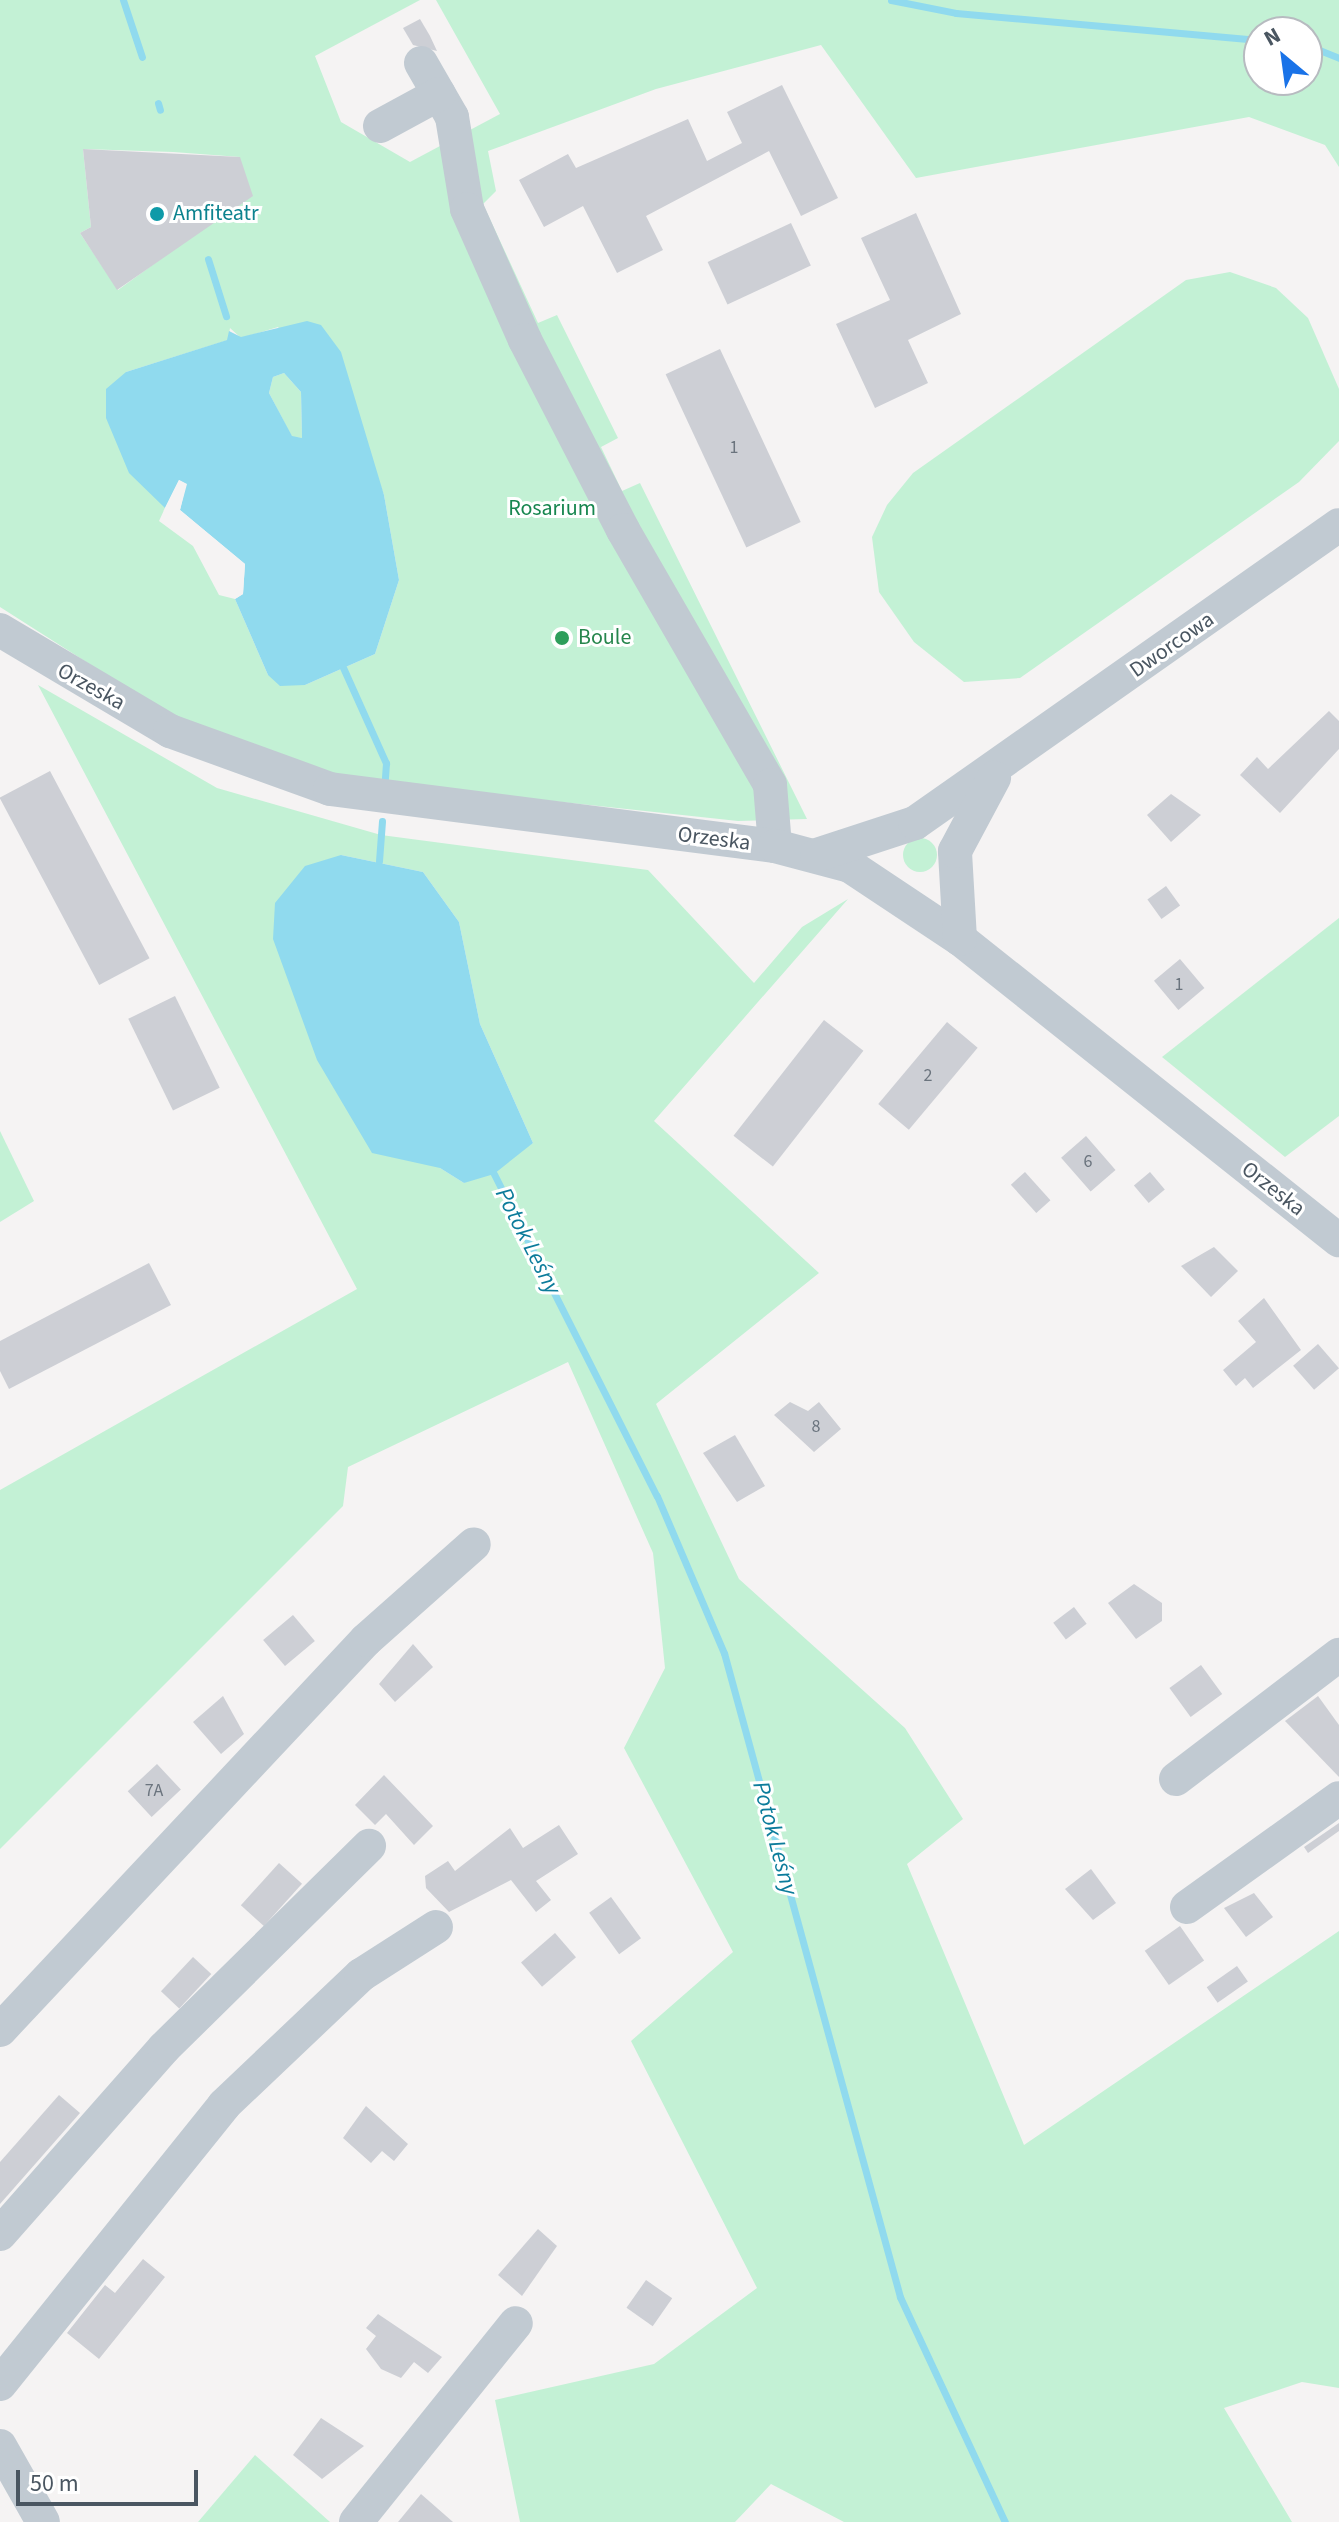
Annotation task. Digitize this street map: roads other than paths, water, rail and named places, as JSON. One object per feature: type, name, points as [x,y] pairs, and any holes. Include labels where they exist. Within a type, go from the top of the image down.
[{"type":"street","points":[[421,63],[452,117],[467,209],[525,340],[623,530],[770,785],[775,846]]},
{"type":"street","points":[[380,126],[439,94]]},
{"type":"street","name":"Dworcowa","points":[[817,855],[909,826],[1005,765],[1339,525]]},
{"type":"street","name":"Orzeska","points":[[0,630],[170,731],[330,789],[775,846],[817,855],[892,890],[960,939],[1339,1240]]},
{"type":"street","name":"Dworcowa","points":[[960,939],[954,856],[966,821],[1005,765]]},
{"type":"street","points":[[935,823],[954,856],[929,886],[892,890],[886,854],[909,826],[935,823]]},
{"type":"street","points":[[0,2030],[366,1640],[474,1544]]},
{"type":"street","points":[[1176,1779],[1339,1655]]},
{"type":"street","points":[[1187,1907],[1339,1798]]},
{"type":"street","points":[[0,2234],[164,2048],[369,1846]]},
{"type":"street","points":[[0,2384],[224,2105],[361,1975],[436,1927]]},
{"type":"street","points":[[356,2522],[516,2323]]},
{"type":"street","points":[[0,2446],[43,2522]]},
{"type":"water","points":[[307,321],[321,325],[341,352],[384,495],[399,580],[375,654],[305,685],[280,686],[268,675],[235,599],[243,594],[245,564],[180,510],[186,484],[179,480],[165,508],[129,473],[106,418],[106,389],[126,372],[227,340],[229,331],[241,337]],"holes":[[[284,373],[301,392],[302,438],[292,436],[269,393],[273,377]]]},
{"type":"water","points":[[341,855],[423,872],[459,922],[480,1024],[533,1143],[494,1174],[464,1183],[440,1168],[372,1153],[317,1060],[273,939],[275,903],[305,866]]},
{"type":"waterway","points":[[123,0],[142,57]]},
{"type":"waterway","points":[[891,0],[956,13],[1243,39]]},
{"type":"waterway","points":[[1323,52],[1339,58]]},
{"type":"waterway","points":[[158,103],[160,110]]},
{"type":"waterway","points":[[208,259],[226,316]]},
{"type":"waterway","points":[[341,663],[386,763],[385,779]]},
{"type":"waterway","points":[[379,861],[382,821]]},
{"type":"waterway","name":"Potok Leśny","points":[[494,1174],[657,1496],[724,1653],[900,2297],[1005,2522]]},
{"type":"place","name":"Amfiteatr","points":[[157,214]]},
{"type":"place","name":"Boule","points":[[562,638]]},
{"type":"park label","name":"Rosarium","points":[[552,509]]}]
